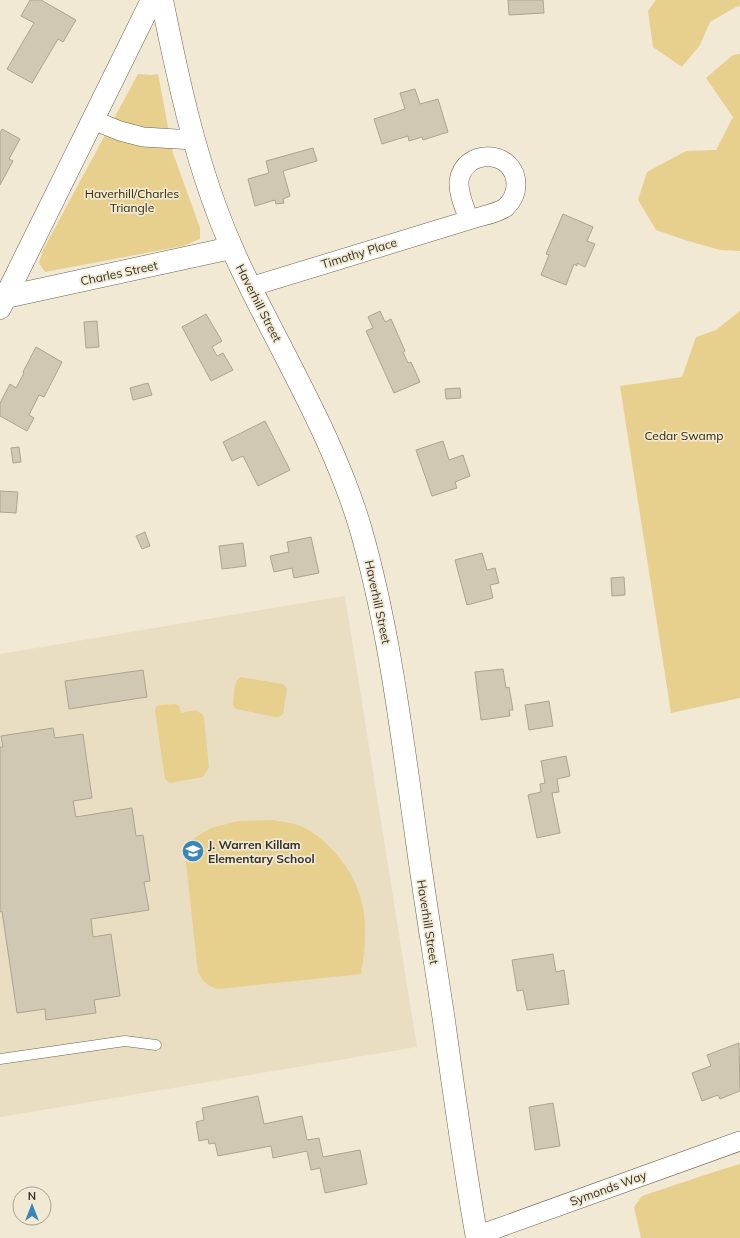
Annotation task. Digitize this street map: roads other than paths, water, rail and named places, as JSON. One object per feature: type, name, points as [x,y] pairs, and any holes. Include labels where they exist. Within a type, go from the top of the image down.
[{"type":"street","name":"Charles Street","points":[[3,302],[152,0]]},
{"type":"street","name":"Haverhill Street","points":[[162,0],[184,101],[212,199],[231,248],[292,367],[343,477],[360,526],[374,577],[395,691],[421,876],[477,1237]]},
{"type":"street","points":[[93,120],[120,131],[143,137],[194,140]]},
{"type":"street","name":"Timothy Place","points":[[250,287],[469,220]]},
{"type":"street","name":"Charles Street","points":[[3,302],[231,248]]},
{"type":"street","name":"Symonds Way","points":[[477,1237],[740,1140]]},
{"type":"lane","points":[[0,1059],[124,1041],[156,1045]]},
{"type":"place","name":"J. Warren Killam Elementary School","points":[[193,851]]},
{"type":"park label","name":"Haverhill/Charles Triangle","points":[[132,200]]},
{"type":"park label","name":"Cedar Swamp","points":[[684,435]]}]
